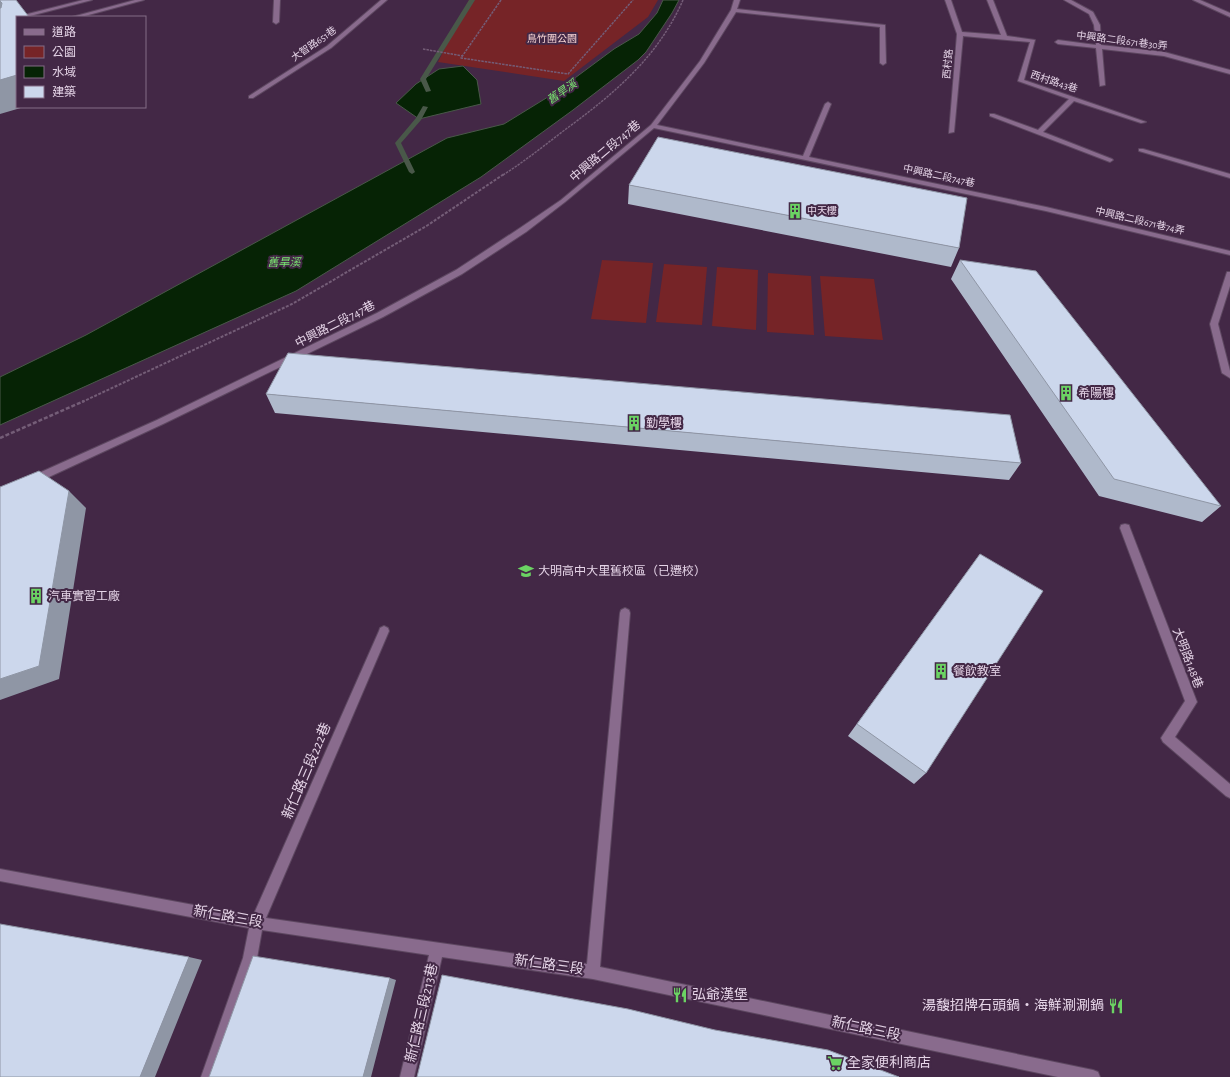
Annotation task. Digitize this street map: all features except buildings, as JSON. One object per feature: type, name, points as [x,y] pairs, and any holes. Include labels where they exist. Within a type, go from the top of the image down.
[{"type":"street","points":[[24,16],[89,0]]},
{"type":"street","points":[[79,16],[141,0]]},
{"type":"street","points":[[276,22],[277,0]]},
{"type":"street","name":"大智路651巷","points":[[251,97],[329,47],[384,0]]},
{"type":"street","name":"中興路二段747巷","points":[[27,483],[75,465],[380,315],[459,272],[565,203],[653,126],[702,62],[734,10],[737,0]]},
{"type":"street","name":"西村路","points":[[948,0],[960,34],[951,132]]},
{"type":"street","points":[[990,0],[1005,37]]},
{"type":"street","points":[[1067,0],[1091,13],[1097,25],[1102,85]]},
{"type":"street","points":[[1196,0],[1230,15]]},
{"type":"street","points":[[734,10],[883,26],[883,64]]},
{"type":"street","name":"西村路43巷","points":[[960,34],[1005,37],[1032,41],[1021,81],[1143,122]]},
{"type":"street","name":"中興路二段671巷30弄","points":[[1058,42],[1164,54],[1230,72]]},
{"type":"street","points":[[1039,133],[1073,98]]},
{"type":"street","points":[[805,158],[828,104]]},
{"type":"street","points":[[992,115],[1110,160]]},
{"type":"street","name":"中興路二段747巷","points":[[653,126],[1046,209]]},
{"type":"street","points":[[1141,150],[1230,176]]},
{"type":"street","name":"中興路二段671巷74弄","points":[[1046,209],[1230,253]]},
{"type":"street","points":[[1230,274],[1214,324],[1226,373],[1230,375]]},
{"type":"street","name":"大明路148巷","points":[[1125,528],[1191,702],[1167,738],[1230,792]]},
{"type":"street","points":[[592,972],[626,613]]},
{"type":"street","name":"新仁路三段222巷","points":[[208,1077],[250,958],[257,923],[384,631]]},
{"type":"street","name":"新仁路三段","points":[[0,875],[257,923],[592,972],[1094,1077]]},
{"type":"street","name":"新仁路三段213巷","points":[[407,1077],[437,950]]},
{"type":"path","points":[[463,56],[501,0]]},
{"type":"path","points":[[463,56],[461,58],[568,74],[633,0]]},
{"type":"path","points":[[0,438],[125,383],[292,304],[428,225],[521,163],[601,103],[636,71],[658,44],[675,18],[683,0]]},
{"type":"path","points":[[422,49],[463,56]]},
{"type":"green space","name":"鳥竹圍公園","points":[[469,0],[658,0],[648,17],[564,81],[438,62]]},
{"type":"green space","points":[[602,260],[653,263],[646,323],[591,319]]},
{"type":"green space","points":[[664,264],[707,267],[702,325],[656,322]]},
{"type":"green space","points":[[717,267],[758,270],[756,330],[712,326]]},
{"type":"green space","points":[[768,273],[811,276],[814,335],[767,332]]},
{"type":"green space","points":[[820,276],[874,279],[883,340],[825,336]]},
{"type":"water","name":"舊旱溪","points":[[663,0],[679,0],[646,52],[638,60],[573,110],[481,177],[296,291],[0,425],[0,377],[86,335],[447,138],[504,124],[556,92],[614,49],[639,34],[657,13]]},
{"type":"water","points":[[463,66],[477,80],[481,104],[419,119],[396,103],[416,84],[439,69]]},
{"type":"waterway","points":[[428,91],[423,79],[472,0]]},
{"type":"waterway","points":[[412,172],[398,143],[419,119],[425,107]]},
{"type":"place","name":"中天樓","points":[[795,211]]},
{"type":"place","name":"希陽樓","points":[[1066,393]]},
{"type":"place","name":"勤學樓","points":[[634,423]]},
{"type":"place","name":"大明高中大里舊校區（已遷校）","points":[[526,571]]},
{"type":"place","name":"汽車實習工廠","points":[[36,596]]},
{"type":"place","name":"餐飲教室","points":[[941,671]]},
{"type":"place","name":"弘爺漢堡","points":[[680,995]]},
{"type":"place","name":"湯馥招牌石頭鍋‧海鮮涮涮鍋","points":[[1116,1006]]},
{"type":"place","name":"全家便利商店","points":[[835,1063]]}]
